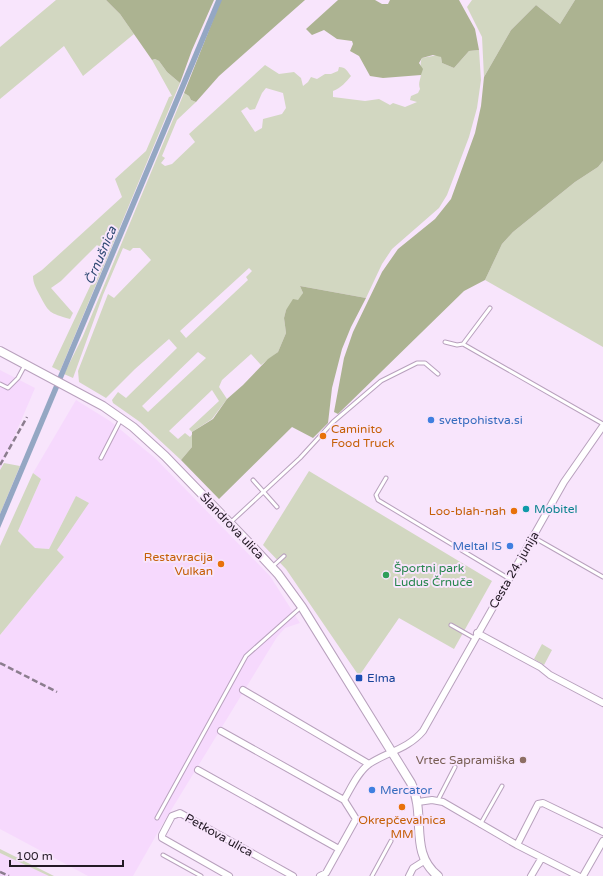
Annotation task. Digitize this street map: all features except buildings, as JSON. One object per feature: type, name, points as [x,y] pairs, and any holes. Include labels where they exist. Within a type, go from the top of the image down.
[{"type":"street","name":"Šlandrova ulica","points":[[0,351],[103,406],[121,419],[165,456],[272,567],[302,606],[400,765],[413,788],[418,802]]},
{"type":"street","name":"Cesta 24. junija","points":[[392,753],[412,741],[423,731],[508,578],[564,482],[602,429]]},
{"type":"street","points":[[476,636],[540,667],[550,675],[603,703]]},
{"type":"street","points":[[242,690],[369,764]]},
{"type":"street","points":[[221,731],[344,800],[356,819],[325,875]]},
{"type":"street","points":[[344,800],[362,771],[369,764],[392,753]]},
{"type":"street","points":[[198,770],[339,849]]},
{"type":"street","points":[[438,876],[424,861],[420,847],[418,802],[438,800],[517,845],[578,876]]},
{"type":"street","points":[[517,845],[540,802],[603,832]]},
{"type":"street","name":"Petkova ulica","points":[[229,876],[162,838],[162,835],[172,816],[180,813],[293,876]]},
{"type":"street","points":[[583,876],[603,841]]},
{"type":"street","points":[[531,876],[541,858]]},
{"type":"street","points":[[409,876],[413,868],[424,861]]},
{"type":"lane","points":[[463,344],[490,308]]},
{"type":"lane","points":[[445,342],[457,345],[463,344],[602,429]]},
{"type":"lane","points":[[230,523],[300,458],[333,422],[381,380],[417,363],[425,363],[438,374]]},
{"type":"lane","points":[[0,384],[8,388],[13,384],[25,364]]},
{"type":"lane","points":[[101,458],[121,419]]},
{"type":"lane","points":[[386,478],[376,495],[378,500],[508,578]]},
{"type":"lane","points":[[253,480],[277,507]]},
{"type":"lane","points":[[533,537],[603,577]]},
{"type":"lane","points":[[272,567],[284,556]]},
{"type":"lane","points":[[158,818],[246,656],[302,606]]},
{"type":"lane","points":[[451,625],[476,636]]},
{"type":"lane","points":[[438,800],[455,767]]},
{"type":"lane","points":[[480,824],[502,786]]},
{"type":"lane","points":[[372,876],[391,841]]},
{"type":"lane","points":[[163,855],[201,876]]},
{"type":"shaded area","points":[[0,370],[35,388],[0,470]]},
{"type":"shaded area","points":[[76,400],[110,421],[155,458],[270,576],[300,623],[285,628],[277,637],[162,825],[133,876],[88,876],[0,829],[0,635],[64,557],[57,550],[76,496],[49,549],[35,548],[18,531],[41,479],[33,473]]},
{"type":"shaded area","points":[[0,853],[16,860],[49,876],[0,876]]},
{"type":"green space","points":[[56,0],[106,0],[120,14],[134,34],[83,76],[64,46],[0,99],[0,47]]},
{"type":"green space","points":[[106,0],[214,0],[192,50],[180,83],[167,72],[159,61],[155,59],[152,60],[120,14]]},
{"type":"green space","points":[[221,0],[305,0],[219,76],[196,102],[191,100],[189,96],[184,93]]},
{"type":"green space","points":[[338,0],[375,0],[382,4],[388,4],[390,0],[459,0],[475,29],[479,50],[469,51],[454,68],[442,63],[441,57],[433,55],[422,58],[419,63],[423,69],[421,75],[383,78],[370,76],[359,56],[350,51],[353,44],[352,41],[337,39],[324,30],[312,35],[306,29]]},
{"type":"green space","points":[[472,0],[575,0],[560,24],[536,5],[511,30],[484,77],[482,37],[467,7]]},
{"type":"green space","points":[[575,0],[603,0],[603,161],[598,167],[575,182],[513,232],[502,244],[485,280],[464,291],[338,414],[334,412],[344,358],[353,332],[382,272],[398,249],[435,219],[451,199],[475,133],[481,106],[484,77],[511,30],[536,5],[560,24]]},
{"type":"green space","points":[[479,50],[481,80],[477,108],[469,137],[447,195],[439,208],[392,249],[382,264],[366,298],[300,286],[303,293],[301,298],[286,310],[284,318],[286,333],[278,352],[261,365],[251,354],[222,380],[219,387],[227,399],[212,419],[192,432],[189,429],[219,401],[212,390],[169,431],[178,439],[185,433],[190,437],[193,433],[192,447],[181,460],[140,422],[113,403],[112,400],[118,392],[126,398],[177,348],[169,339],[135,369],[106,398],[79,382],[78,371],[108,294],[114,298],[151,260],[140,248],[133,248],[130,251],[123,248],[103,295],[73,378],[64,374],[83,336],[184,93],[189,96],[191,100],[196,102],[177,120],[162,156],[165,158],[161,163],[165,166],[172,164],[195,142],[189,134],[265,65],[279,74],[294,72],[301,78],[303,86],[311,77],[317,79],[325,74],[331,74],[338,71],[339,67],[343,68],[351,76],[341,87],[333,91],[333,97],[365,101],[379,99],[390,105],[393,103],[405,107],[417,102],[410,100],[411,96],[418,93],[420,89],[419,84],[422,58],[438,55],[441,57],[442,63],[454,68],[469,51]],"holes":[[[266,88],[283,93],[286,108],[282,114],[263,119],[262,128],[255,132],[241,111],[247,107],[250,110],[255,109],[262,93]],[[249,268],[252,271],[246,277],[248,280],[186,338],[180,331]],[[198,352],[206,358],[148,412],[142,406]]]},
{"type":"green space","points":[[155,59],[159,61],[167,72],[180,83],[60,371],[52,367],[101,263],[104,251],[97,245],[61,281],[51,288],[73,313],[70,319],[58,315],[48,309],[36,288],[33,276],[42,270],[122,197],[115,179],[146,151],[169,97],[172,96],[152,60]]},
{"type":"green space","points":[[603,161],[603,347],[485,280],[502,244],[513,232],[575,182],[598,167]]},
{"type":"green space","points":[[300,286],[366,298],[351,327],[342,349],[332,388],[328,423],[313,438],[292,427],[219,499],[181,460],[192,447],[192,432],[213,419],[227,399],[268,359],[278,352],[286,333],[284,318],[286,310],[293,299],[298,300],[303,293]]},
{"type":"green space","points":[[4,463],[20,466],[0,514],[0,470]]},
{"type":"green space","name":"Športni park Ludus Črnuče","points":[[309,471],[492,581],[454,649],[399,618],[359,676],[286,569],[263,545]]},
{"type":"green space","points":[[33,473],[41,479],[18,531],[35,548],[49,549],[76,496],[89,503],[57,550],[64,557],[0,635],[0,546]]},
{"type":"green space","points":[[542,644],[552,650],[544,665],[534,659]]},
{"type":"green space","points":[[0,849],[54,876],[49,876],[0,853]]},
{"type":"water","name":"Črnušnica","points":[[216,0],[222,0],[0,528],[0,514]]},
{"type":"railway","points":[[0,465],[27,417]]},
{"type":"railway","points":[[0,663],[57,692]]},
{"type":"railway","points":[[0,872],[9,876]]},
{"type":"place","name":"svetpohistva.si","points":[[431,420]]},
{"type":"place","name":"Caminito Food Truck","points":[[323,436]]},
{"type":"place","name":"Mobitel","points":[[526,509]]},
{"type":"place","name":"Loo-blah-nah","points":[[514,511]]},
{"type":"place","name":"Meltal IS","points":[[510,546]]},
{"type":"place","name":"Restavracija Vulkan","points":[[221,564]]},
{"type":"place","name":"Športni park Ludus Črnuče","points":[[386,575]]},
{"type":"place","name":"Elma","points":[[359,678]]},
{"type":"place","name":"Vrtec Sapramiška","points":[[523,760]]},
{"type":"place","name":"Mercator","points":[[372,790]]},
{"type":"place","name":"Okrepčevalnica MM","points":[[402,807]]}]
